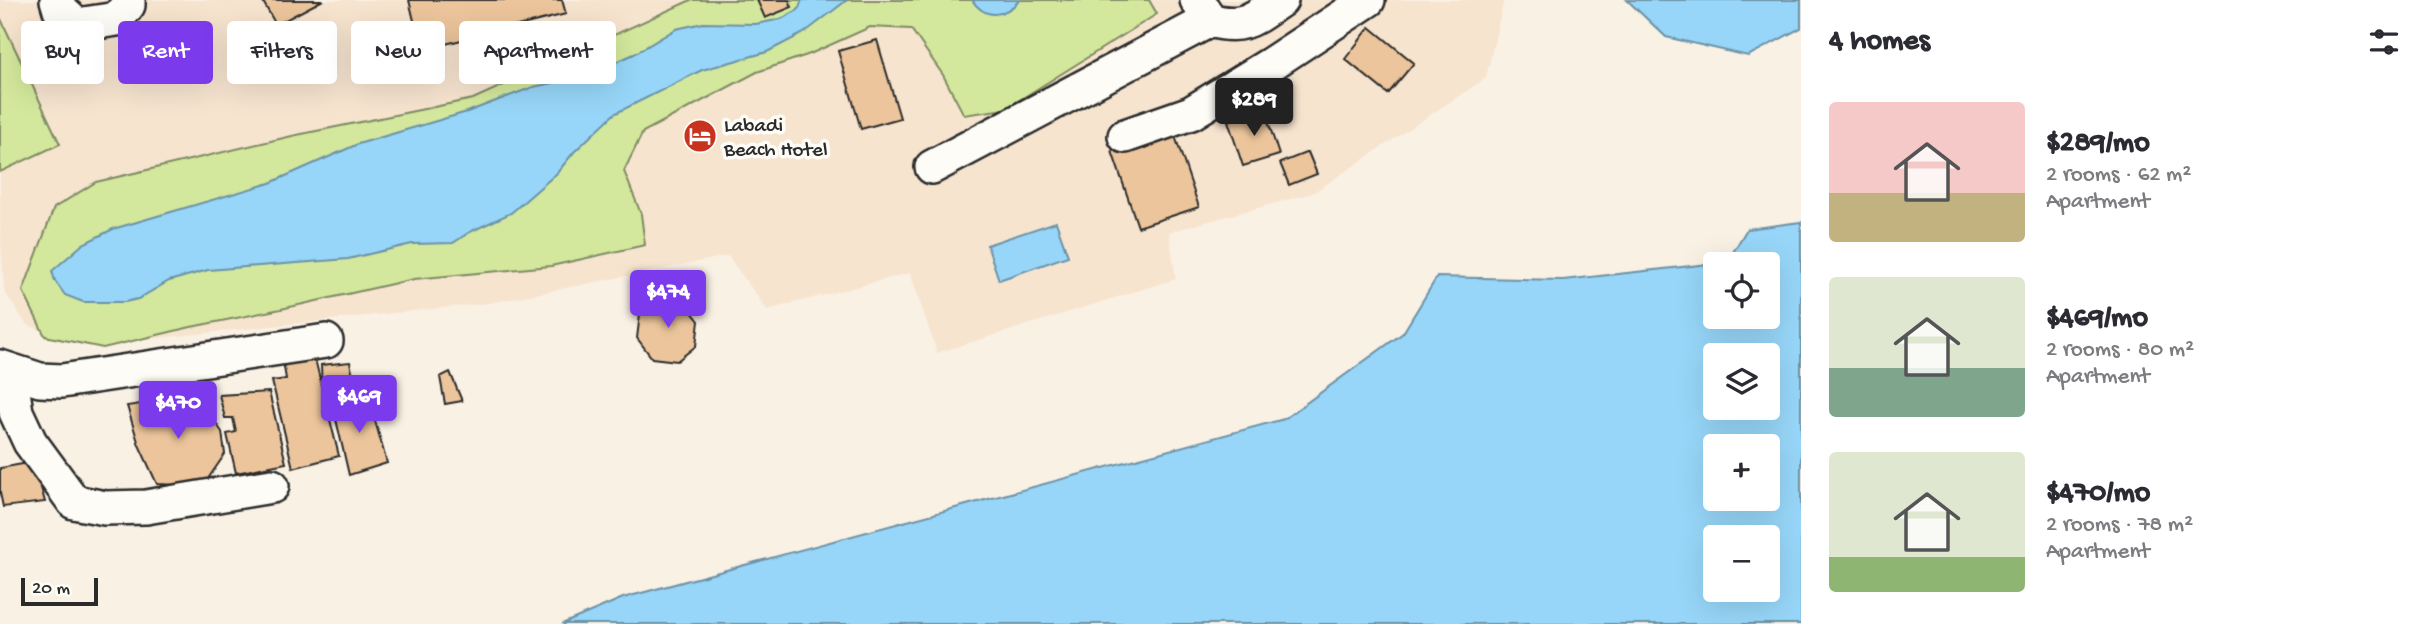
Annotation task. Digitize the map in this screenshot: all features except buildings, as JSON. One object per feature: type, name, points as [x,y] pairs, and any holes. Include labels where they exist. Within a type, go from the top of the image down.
[{"type":"lane","points":[[57,0],[60,10],[76,25],[117,19],[128,5],[128,0]]},
{"type":"lane","points":[[932,167],[1204,10],[1229,26],[1248,22],[1281,0]]},
{"type":"lane","points":[[1125,136],[1191,113],[1368,0]]},
{"type":"lane","points":[[5,369],[40,380],[62,381],[326,341]]},
{"type":"lane","points":[[5,369],[16,412],[30,442],[74,502],[105,508],[146,507],[272,486]]},
{"type":"shaded area","name":"Labadi Beach Hotel","points":[[0,0],[1504,0],[1486,78],[1313,193],[1169,232],[1176,279],[937,353],[910,273],[767,310],[728,256],[490,303],[83,346],[27,325],[4,291],[0,226]]},
{"type":"green space","points":[[691,0],[1149,0],[1157,14],[1005,109],[964,115],[943,75],[911,29],[870,27],[810,54],[757,72],[643,132],[624,171],[641,214],[645,245],[551,266],[414,279],[103,348],[45,336],[23,291],[54,208],[96,182],[292,136],[473,99],[506,84],[616,84],[616,34]]},
{"type":"green space","points":[[0,17],[21,61],[21,84],[32,84],[60,144],[0,172]]},
{"type":"water","points":[[802,0],[847,0],[804,33],[767,52],[702,70],[614,114],[574,152],[557,173],[511,213],[453,243],[412,244],[348,259],[208,270],[169,281],[138,299],[125,302],[83,302],[65,295],[55,281],[52,271],[83,244],[113,229],[270,183],[358,144],[467,112],[533,87],[548,84],[616,84],[616,62],[676,29],[703,23],[756,24],[781,19],[798,10]]},
{"type":"water","points":[[972,0],[1020,0],[1008,10],[996,14],[983,11]]},
{"type":"water","points":[[1627,0],[1801,0],[1801,28],[1748,56],[1666,37]]},
{"type":"water","points":[[1056,222],[1068,256],[999,280],[987,245]]},
{"type":"water","points":[[1801,222],[1801,624],[562,624],[623,598],[1284,419],[1403,333],[1437,277],[1563,280],[1703,265],[1703,329],[1780,329],[1780,252],[1733,252],[1747,229]]},
{"type":"place","name":"Labadi Beach Hotel","points":[[700,136]]}]
